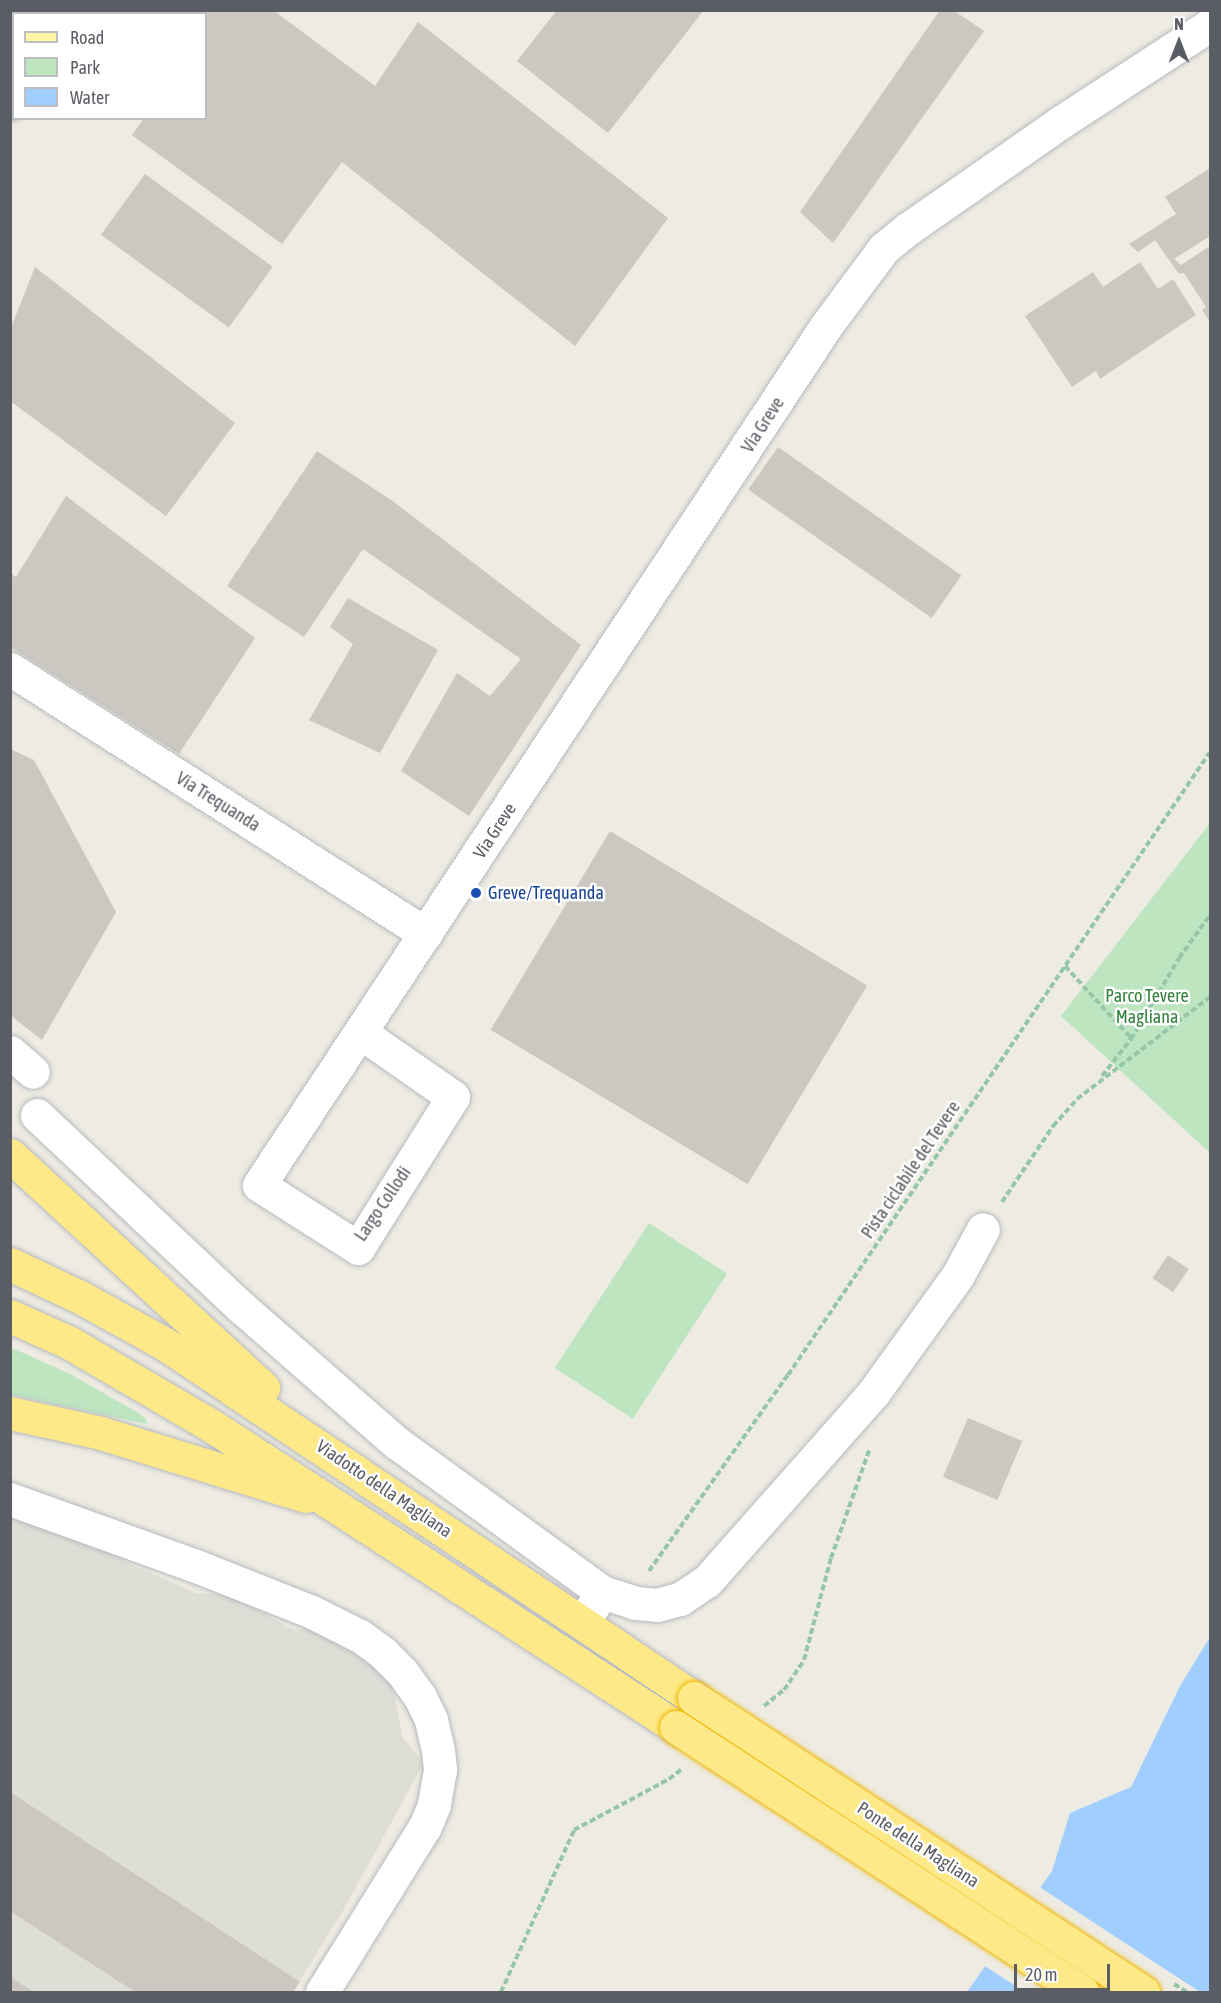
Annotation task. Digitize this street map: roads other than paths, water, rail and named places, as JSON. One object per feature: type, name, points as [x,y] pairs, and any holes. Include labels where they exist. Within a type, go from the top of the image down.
[{"type":"highway","points":[[10,1155],[340,1460]]},
{"type":"highway","name":"Viadotto della Magliana","points":[[10,1264],[66,1290],[165,1344],[694,1698]]},
{"type":"highway","points":[[10,1316],[49,1333],[212,1426],[331,1502]]},
{"type":"highway","points":[[10,1413],[101,1433],[237,1477],[331,1502]]},
{"type":"highway","name":"Ponte della Magliana","points":[[331,1502],[1082,1992]]},
{"type":"highway","name":"Ponte della Magliana","points":[[694,1698],[1143,1992]]},
{"type":"street","name":"Via Greve","points":[[426,934],[826,326],[884,248],[1061,122],[1210,25]]},
{"type":"street","name":"Via Trequanda","points":[[10,669],[426,934]]},
{"type":"street","name":"Largo Collodi","points":[[361,1033],[453,1097],[358,1248],[258,1185],[426,934]]},
{"type":"street","points":[[37,1115],[242,1308],[397,1443],[602,1592],[645,1605],[668,1603],[693,1592],[707,1581],[874,1392],[958,1275],[983,1229]]},
{"type":"street","points":[[10,1499],[176,1558],[312,1612],[360,1636],[377,1649],[402,1672],[420,1697],[431,1720],[438,1749],[440,1770],[434,1805],[424,1828],[322,1992]]},
{"type":"street","points":[[583,1623],[602,1592]]},
{"type":"water","points":[[1210,1637],[1210,1992],[967,1992],[1052,1871],[1070,1813],[1131,1787],[1180,1686]]},
{"type":"place","name":"Greve/Trequanda","points":[[476,893]]},
{"type":"park label","name":"Parco Tevere Magliana","points":[[1147,1007]]}]
